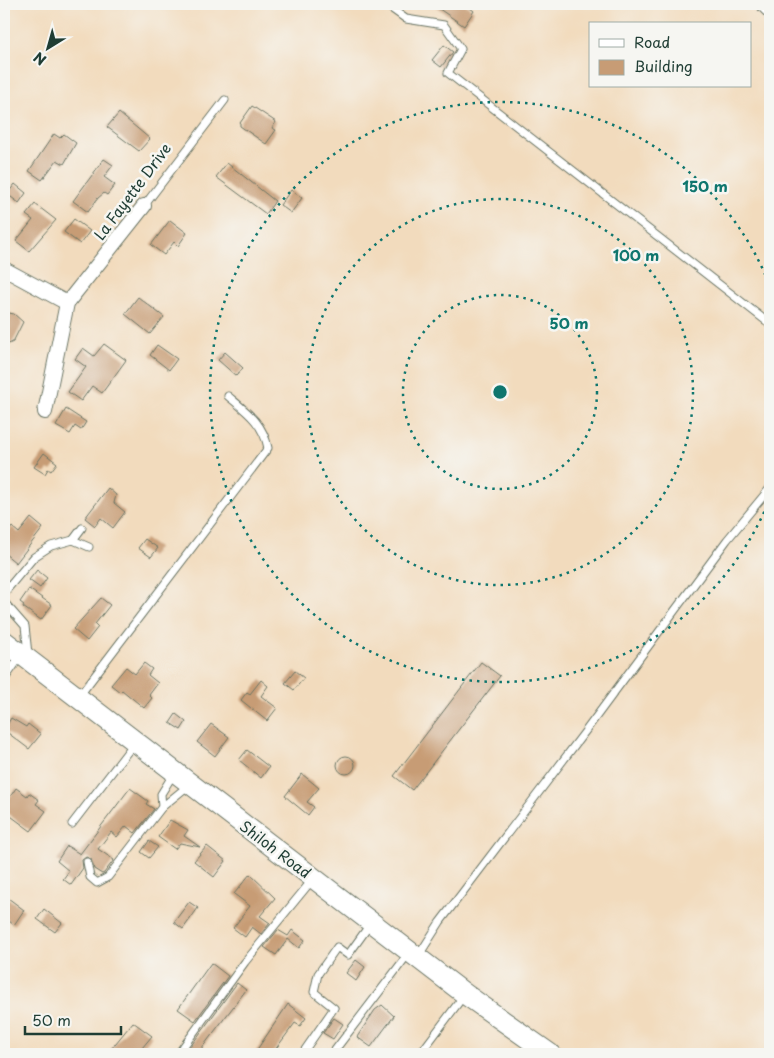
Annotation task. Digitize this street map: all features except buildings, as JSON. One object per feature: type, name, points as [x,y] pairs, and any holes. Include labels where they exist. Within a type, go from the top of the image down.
[{"type":"main road","name":"Shiloh Road","points":[[4,641],[371,923],[465,994],[550,1054]]},
{"type":"street","name":"La Fayette Drive","points":[[46,412],[67,303],[144,206]]},
{"type":"street","points":[[4,269],[67,303]]},
{"type":"lane","points":[[385,4],[406,18],[444,25],[461,49],[448,73],[770,324]]},
{"type":"lane","points":[[758,4],[770,16]]},
{"type":"lane","name":"La Fayette Drive","points":[[144,206],[225,100]]},
{"type":"lane","points":[[78,698],[268,448],[265,434],[256,419],[228,396]]},
{"type":"lane","points":[[332,1054],[440,922],[588,729],[727,540],[770,488]]},
{"type":"lane","points":[[4,593],[34,557],[51,546],[73,540],[82,528]]},
{"type":"lane","points":[[73,540],[89,547]]},
{"type":"lane","points":[[4,602],[25,626],[25,657],[4,680]]},
{"type":"lane","points":[[72,824],[136,742]]},
{"type":"lane","points":[[162,807],[161,794],[182,779]]},
{"type":"lane","points":[[87,862],[90,877],[98,883],[108,877],[182,779]]},
{"type":"lane","points":[[178,1054],[245,962],[313,878]]},
{"type":"lane","points":[[302,1054],[334,1008],[314,992],[318,974],[338,947],[348,954],[371,923]]},
{"type":"lane","points":[[420,1054],[465,994]]}]
